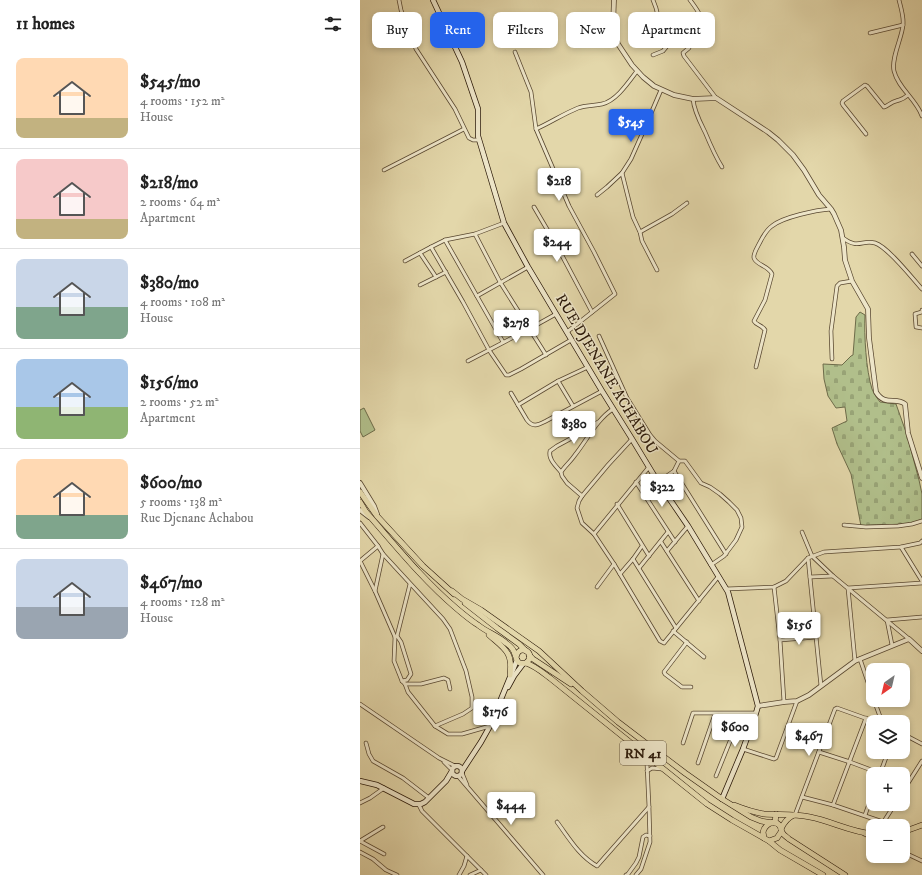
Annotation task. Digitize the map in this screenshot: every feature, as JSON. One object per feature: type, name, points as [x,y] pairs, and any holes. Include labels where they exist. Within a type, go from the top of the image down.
[{"type":"main road","name":"RUE DJENANE ACHABOU","points":[[433,0],[462,62],[476,104],[479,140],[504,223],[571,340],[632,438],[648,467],[688,526],[718,578],[728,592],[758,706]]},
{"type":"main road","name":"RN 41","points":[[360,492],[376,519],[417,569],[478,626],[511,647],[516,659],[519,662],[535,667],[550,678],[721,814],[767,840],[776,848],[823,875]]},
{"type":"main road","name":"RN 41","points":[[360,502],[422,566],[474,611],[519,644],[533,659],[582,691],[618,722],[724,800],[751,817],[774,823]]},
{"type":"main road","points":[[452,591],[539,651],[582,691]]},
{"type":"main road","points":[[478,626],[509,654],[511,665],[510,675]]},
{"type":"main road","points":[[446,780],[459,774],[474,754],[490,726],[518,652],[522,650],[528,653],[529,660],[524,663],[514,676],[499,703]]},
{"type":"main road","points":[[758,706],[724,800],[744,809],[756,812],[810,817],[866,833]]},
{"type":"main road","points":[[360,781],[384,788],[414,804],[419,805],[429,798],[446,780],[454,768],[474,754]]},
{"type":"main road","points":[[454,768],[461,768],[459,774]]},
{"type":"main road","points":[[454,768],[453,774],[459,774]]},
{"type":"main road","points":[[774,823],[776,814]]},
{"type":"main road","points":[[795,815],[788,818],[781,830],[777,838],[767,840],[763,833],[765,827],[770,823],[774,823],[780,826],[781,830],[794,842],[845,875]]},
{"type":"main road","points":[[910,829],[922,825]]},
{"type":"street","points":[[399,0],[401,10],[416,50],[448,97],[469,138],[479,140]]},
{"type":"street","points":[[614,0],[614,32],[623,52],[637,71],[649,82],[674,96],[694,99],[716,98]]},
{"type":"street","points":[[653,0],[657,12]]},
{"type":"street","points":[[690,0],[699,12]]},
{"type":"street","points":[[899,0],[903,24],[893,68],[896,76],[922,116]]},
{"type":"street","points":[[870,33],[903,24]]},
{"type":"street","points":[[653,55],[665,48]]},
{"type":"street","points":[[689,48],[683,52],[683,54],[716,98],[768,132],[786,148],[799,163],[819,195],[834,214],[841,230],[845,260],[852,281],[868,309],[869,338],[876,392],[879,397],[884,400],[902,402],[905,404],[908,433],[922,478]]},
{"type":"street","points":[[515,52],[531,92],[536,129],[569,206],[615,294],[567,332]]},
{"type":"street","points":[[536,129],[583,106],[607,103],[617,96],[637,71]]},
{"type":"street","points":[[866,134],[843,105],[843,101],[865,85],[884,107],[895,101],[901,100],[908,95]]},
{"type":"street","points":[[597,195],[607,188],[622,173],[631,159],[661,90]]},
{"type":"street","points":[[694,99],[697,115],[722,167]]},
{"type":"street","points":[[384,170],[464,129]]},
{"type":"street","points":[[622,173],[633,217],[640,232],[642,241],[657,270]]},
{"type":"street","points":[[640,232],[687,204]]},
{"type":"street","points":[[534,207],[592,312]]},
{"type":"street","points":[[756,367],[765,330],[754,321],[765,300],[772,274],[768,268],[755,261],[754,253],[761,240],[775,224],[792,216],[831,209]]},
{"type":"street","points":[[405,261],[445,240],[475,234],[504,223]]},
{"type":"street","points":[[475,234],[500,282],[546,355]]},
{"type":"street","points":[[843,238],[849,243],[856,245],[870,242],[877,243],[899,263],[922,289]]},
{"type":"street","points":[[445,240],[503,342]]},
{"type":"street","points":[[431,248],[504,374],[507,376],[571,340]]},
{"type":"street","points":[[420,253],[436,277]]},
{"type":"street","points":[[912,254],[922,266]]},
{"type":"street","points":[[477,296],[528,267]]},
{"type":"street","points":[[420,286],[446,272]]},
{"type":"street","points":[[832,359],[831,331],[837,286],[840,283],[852,281]]},
{"type":"street","points":[[919,285],[922,282]]},
{"type":"street","points":[[922,310],[922,312],[915,314],[916,327],[922,328]]},
{"type":"street","points":[[468,361],[556,314]]},
{"type":"street","points":[[599,336],[627,398],[650,435],[679,461],[685,461],[701,483],[720,494],[733,506],[741,518],[742,527],[736,540],[726,554],[711,565]]},
{"type":"street","points":[[518,404],[558,381],[588,367]]},
{"type":"street","points":[[558,381],[573,406]]},
{"type":"street","points":[[511,393],[527,420],[530,424],[534,425],[546,421],[602,391]]},
{"type":"street","points":[[561,472],[601,421],[613,409]]},
{"type":"street","points":[[582,496],[567,483],[561,472],[550,458],[549,454],[550,451],[557,446],[601,421]]},
{"type":"street","points":[[632,438],[582,496],[577,506],[582,523],[594,534],[614,564],[660,641],[664,643],[718,578]]},
{"type":"street","points":[[658,482],[674,471],[679,461]]},
{"type":"street","points":[[594,534],[648,467]]},
{"type":"street","points":[[674,471],[726,554]]},
{"type":"street","points":[[636,482],[675,542]]},
{"type":"street","points":[[360,483],[374,506],[376,519]]},
{"type":"street","points":[[617,504],[649,556]]},
{"type":"street","points":[[360,510],[376,519]]},
{"type":"street","points":[[844,526],[898,526],[922,522]]},
{"type":"street","points":[[360,523],[383,554],[443,619],[450,629],[466,671],[472,697],[472,708],[463,714],[436,726]]},
{"type":"street","points":[[667,551],[688,526]]},
{"type":"street","points":[[639,568],[668,532]]},
{"type":"street","points":[[802,532],[812,556],[833,576],[922,651]]},
{"type":"street","points":[[726,589],[774,587],[786,581],[808,558],[824,552],[901,547],[920,543],[922,541]]},
{"type":"street","points":[[661,542],[698,601]]},
{"type":"street","points":[[378,546],[360,561],[396,637],[401,642],[411,674],[407,680],[403,682]]},
{"type":"street","points":[[620,574],[642,546]]},
{"type":"street","points":[[848,588],[922,582],[901,547]]},
{"type":"street","points":[[375,592],[383,554]]},
{"type":"street","points":[[808,558],[821,686]]},
{"type":"street","points":[[633,559],[675,630],[704,657]]},
{"type":"street","points":[[597,587],[614,564]]},
{"type":"street","points":[[810,577],[833,576]]},
{"type":"street","points":[[410,584],[396,637],[394,661],[408,692],[436,726],[448,734],[462,734],[490,726]]},
{"type":"street","points":[[774,587],[780,640],[784,702]]},
{"type":"street","points":[[848,588],[855,661]]},
{"type":"street","points":[[887,620],[922,617]]},
{"type":"street","points":[[887,620],[892,645]]},
{"type":"street","points":[[780,640],[816,637]]},
{"type":"street","points":[[758,706],[797,701],[809,695],[855,661],[909,639]]},
{"type":"street","points":[[687,642],[664,672],[682,687],[691,687]]},
{"type":"street","points":[[860,659],[866,677]]},
{"type":"street","points":[[403,682],[421,684],[444,678],[448,680],[450,689]]},
{"type":"street","points":[[743,749],[774,759],[776,758],[797,701]]},
{"type":"street","points":[[360,704],[454,768]]},
{"type":"street","points":[[795,815],[836,708],[866,718],[833,805]]},
{"type":"street","points":[[683,743],[692,714],[694,713],[756,713]]},
{"type":"street","points":[[698,763],[715,714]]},
{"type":"street","points":[[716,776],[741,714]]},
{"type":"street","points":[[910,738],[922,744]]},
{"type":"street","points":[[366,743],[369,754],[373,760],[398,775],[429,798]]},
{"type":"street","points":[[636,875],[641,869],[650,842],[647,764],[639,749]]},
{"type":"street","points":[[819,752],[866,768]]},
{"type":"street","points":[[910,778],[922,761]]},
{"type":"street","points":[[647,771],[652,768],[663,769]]},
{"type":"street","points":[[459,774],[467,786],[543,875]]},
{"type":"street","points":[[360,804],[384,788]]},
{"type":"street","points":[[802,797],[833,805],[875,819]]},
{"type":"street","points":[[419,805],[422,811],[486,875]]},
{"type":"street","points":[[557,822],[578,850],[597,866],[649,807]]},
{"type":"street","points":[[865,815],[866,811]]},
{"type":"street","points":[[360,841],[383,827]]},
{"type":"street","points":[[858,832],[866,835]]},
{"type":"street","points":[[626,875],[639,857],[643,837],[646,835],[650,836]]},
{"type":"street","points":[[360,841],[384,854]]},
{"type":"street","points":[[360,852],[396,875]]},
{"type":"street","points":[[910,855],[922,861]]},
{"type":"street","points":[[459,875],[467,856]]},
{"type":"street","points":[[470,875],[482,870]]},
{"type":"green space","points":[[860,312],[865,315],[866,352],[868,372],[872,389],[880,402],[896,404],[907,435],[919,480],[922,494],[922,520],[915,522],[861,526],[851,474],[837,444],[832,428],[847,421],[845,407],[836,408],[828,396],[824,379],[823,364],[842,365],[853,355],[856,317]]},
{"type":"green space","points":[[364,408],[375,430],[363,437],[360,431],[360,410]]}]
